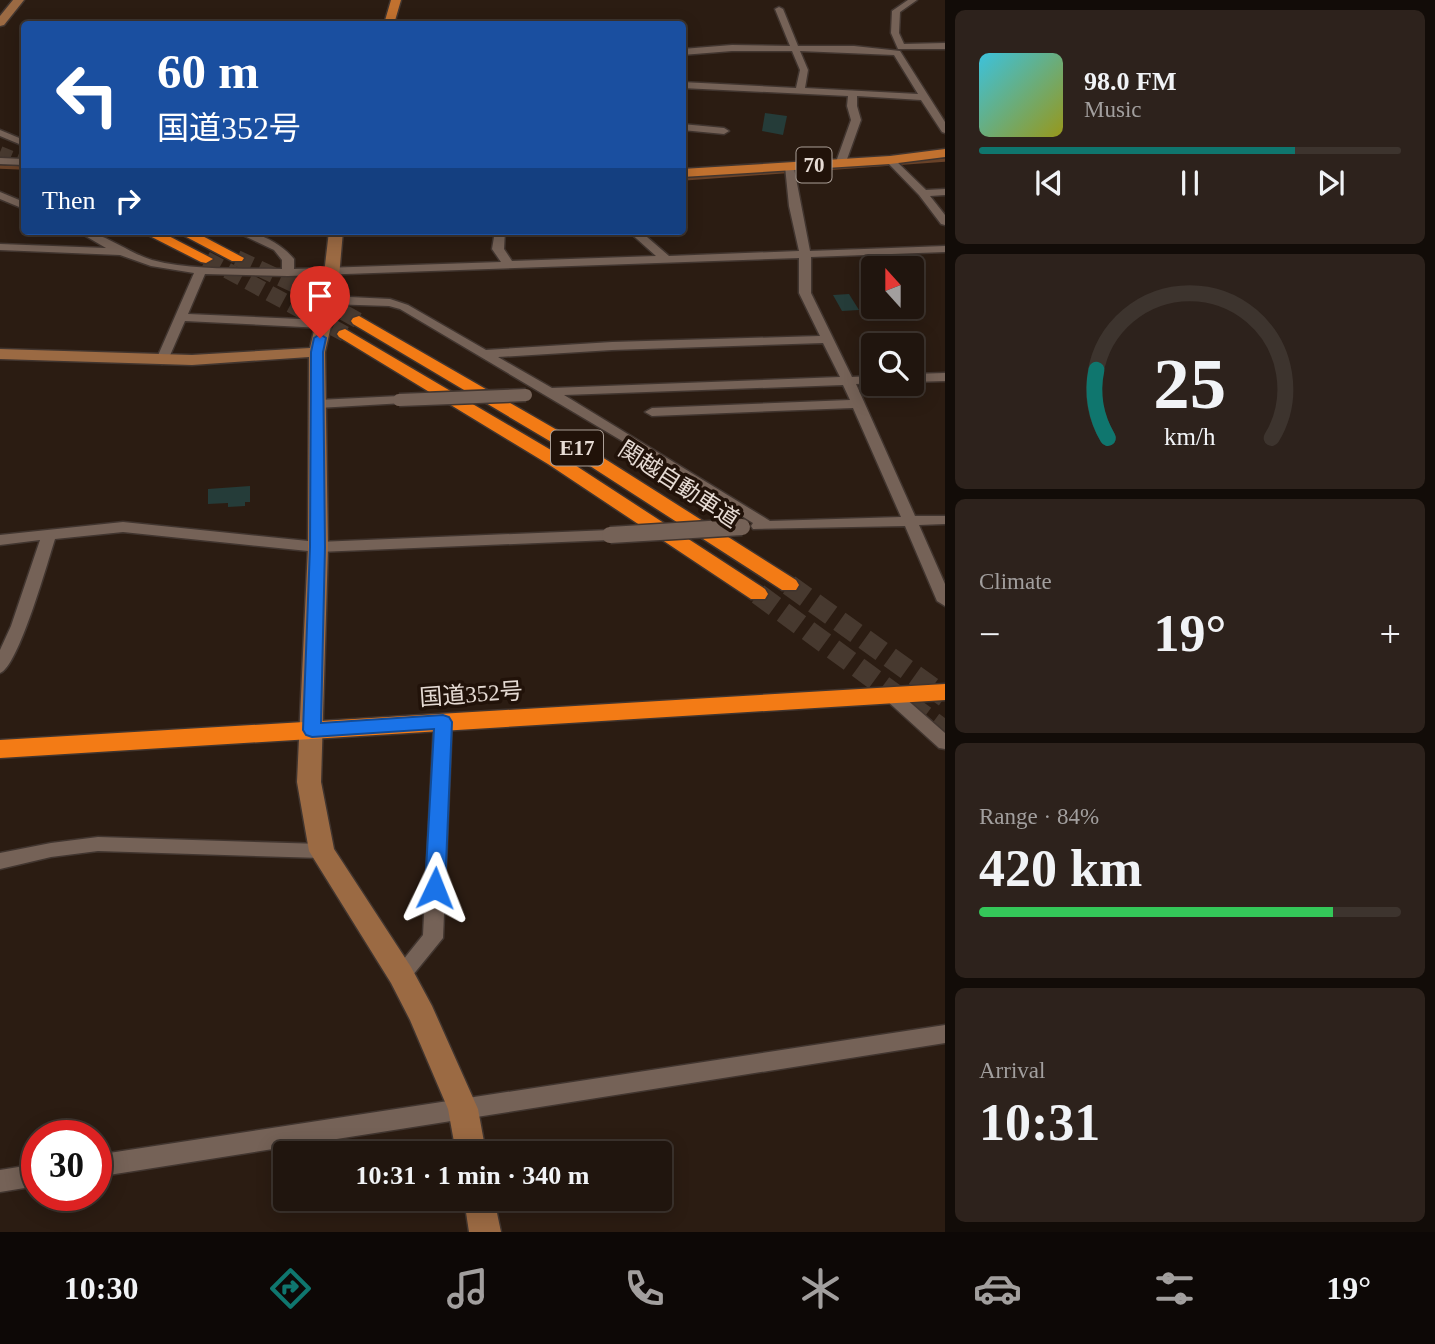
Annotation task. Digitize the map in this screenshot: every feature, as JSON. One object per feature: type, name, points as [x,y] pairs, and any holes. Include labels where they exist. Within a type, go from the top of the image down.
[{"type":"highway","points":[[154,235],[203,265]]},
{"type":"highway","points":[[189,235],[237,258]]},
{"type":"highway","name":"関越自動車道","points":[[758,594],[352,327],[508,405],[650,493],[789,585]]},
{"type":"highway","name":"国道352号","points":[[0,749],[945,692]]},
{"type":"main road","points":[[390,21],[396,0]]},
{"type":"main road","name":"70","points":[[686,173],[890,160],[945,153]]},
{"type":"street","points":[[0,23],[19,0]]},
{"type":"street","points":[[913,0],[896,12],[895,33],[899,50],[945,130]]},
{"type":"street","points":[[779,9],[804,70],[800,89]]},
{"type":"street","points":[[686,52],[732,48],[899,50],[945,47]]},
{"type":"street","points":[[686,85],[925,97]]},
{"type":"street","points":[[841,162],[856,120],[852,106],[853,92]]},
{"type":"street","points":[[686,127],[724,131]]},
{"type":"street","points":[[0,133],[21,142]]},
{"type":"street","points":[[890,160],[923,193],[945,222]]},
{"type":"street","points":[[0,161],[21,162]]},
{"type":"street","points":[[789,167],[805,255],[805,293],[848,381],[945,601]]},
{"type":"street","points":[[923,193],[945,192]]},
{"type":"street","points":[[0,195],[21,205]]},
{"type":"street","points":[[89,235],[121,252],[151,262],[288,273],[945,249]]},
{"type":"street","points":[[248,235],[278,248],[288,259],[288,273]]},
{"type":"street","points":[[336,235],[329,300],[317,352],[318,547],[309,782],[322,851],[401,975],[463,1109],[469,1141]]},
{"type":"street","points":[[500,235],[498,249],[508,264]]},
{"type":"street","points":[[638,235],[666,259]]},
{"type":"street","points":[[0,247],[121,252]]},
{"type":"street","points":[[162,360],[183,317],[203,265]]},
{"type":"street","points":[[329,300],[390,303],[404,307],[552,392],[768,526]]},
{"type":"street","points":[[183,317],[323,324]]},
{"type":"street","points":[[485,354],[612,346],[827,339]]},
{"type":"street","points":[[0,354],[162,360],[317,352]]},
{"type":"street","points":[[924,378],[945,377]]},
{"type":"street","points":[[318,404],[861,380]]},
{"type":"street","points":[[652,412],[858,404]]},
{"type":"street","points":[[0,541],[123,527],[318,547],[945,520]]},
{"type":"street","points":[[1,662],[19,626],[50,536]]},
{"type":"street","points":[[891,695],[945,743]]},
{"type":"street","points":[[401,975],[433,938],[443,722]]},
{"type":"street","points":[[0,861],[51,850],[99,844],[322,851]]},
{"type":"street","points":[[112,1164],[945,1034]]},
{"type":"street","points":[[0,1181],[21,1178]]},
{"type":"street","points":[[481,1211],[485,1232]]},
{"type":"building","points":[[765,113],[787,116],[783,135],[762,131]]},
{"type":"building","points":[[849,294],[859,310],[842,311],[833,295]]},
{"type":"building","points":[[250,486],[250,502],[245,502],[245,506],[208,504],[208,489]]},
{"type":"waterway","points":[[686,179],[945,160]]},
{"type":"waterway","points":[[0,167],[21,168]]},
{"type":"tunnel","points":[[0,152],[21,161]]},
{"type":"tunnel","points":[[237,258],[295,285],[359,321]]},
{"type":"tunnel","points":[[206,259],[345,334]]},
{"type":"tunnel","points":[[789,585],[945,697]]},
{"type":"tunnel","points":[[758,594],[945,731]]},
{"type":"route","points":[[320,338],[317,352],[318,547],[312,730],[443,722],[435,888]]}]
